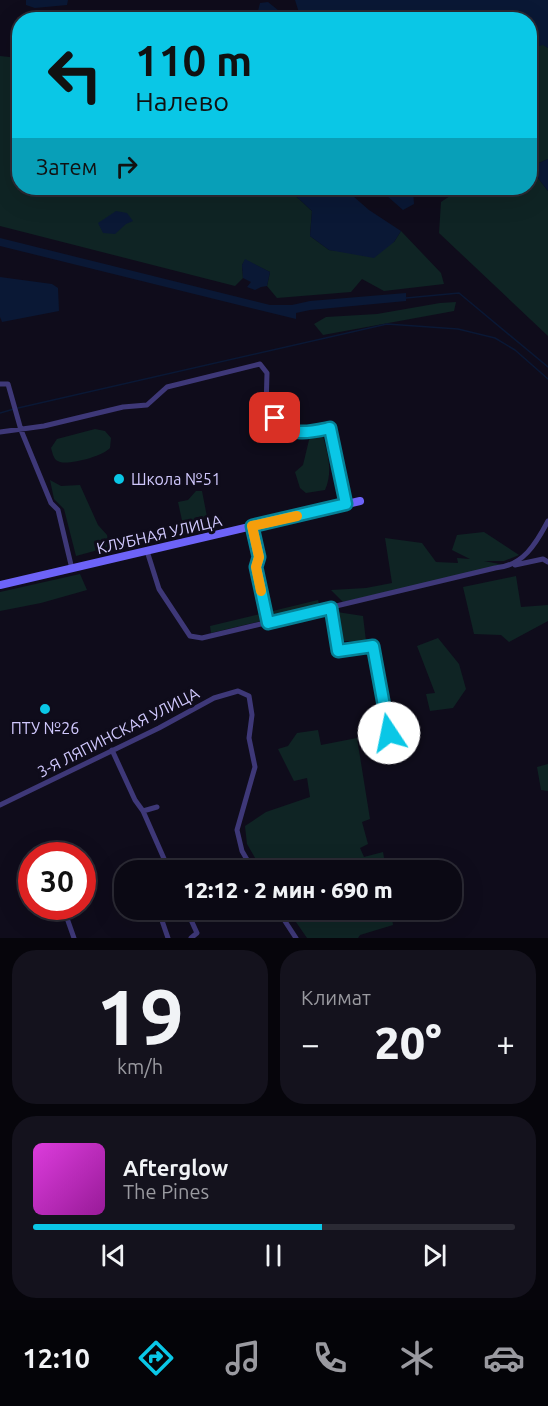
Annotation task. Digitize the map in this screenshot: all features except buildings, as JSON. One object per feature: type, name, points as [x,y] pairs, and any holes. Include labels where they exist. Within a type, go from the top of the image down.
[{"type":"street","points":[[0,432],[44,426],[123,407],[147,405],[167,387],[260,364],[267,373],[266,409],[284,427],[304,434],[330,428],[346,504]]},
{"type":"street","points":[[0,384],[8,384],[21,430],[51,504],[58,510],[72,568]]},
{"type":"street","name":"КЛУБНАЯ УЛИЦА","points":[[0,585],[360,501]]},
{"type":"street","points":[[505,567],[525,558],[548,520]]},
{"type":"street","points":[[252,526],[259,557],[256,567],[268,623]]},
{"type":"street","points":[[147,551],[159,589],[190,636],[202,639],[495,568],[543,559],[548,561]]},
{"type":"street","points":[[331,608],[338,651],[373,646],[389,733]]},
{"type":"street","name":"3-Я ЛЯПИНСКАЯ УЛИЦА","points":[[0,805],[214,699],[238,691],[249,696],[252,715],[249,738],[255,767],[237,830],[242,851],[247,860]]},
{"type":"street","points":[[112,750],[135,800],[144,811],[165,860]]},
{"type":"street","points":[[144,811],[157,807]]},
{"type":"street","points":[[162,920],[168,938]]},
{"type":"street","points":[[191,920],[197,933],[191,938]]},
{"type":"street","points":[[285,920],[297,938]]},
{"type":"street","points":[[68,921],[74,938]]},
{"type":"green space","points":[[543,44],[548,48],[548,159],[539,163],[538,178],[548,191],[548,336],[439,233],[441,202],[452,195],[537,195],[537,46]]},
{"type":"green space","points":[[0,56],[12,57],[12,195],[295,195],[312,211],[310,236],[329,250],[349,252],[394,242],[401,231],[441,273],[444,284],[384,291],[362,279],[351,292],[277,298],[267,286],[270,272],[245,260],[242,265],[243,278],[235,286],[0,226]]},
{"type":"green space","points":[[456,302],[454,311],[323,335],[314,324],[326,317],[377,314]]},
{"type":"green space","points":[[95,429],[105,431],[111,438],[110,448],[94,457],[78,461],[65,463],[55,459],[51,448],[57,439]]},
{"type":"green space","points":[[310,436],[323,436],[328,457],[329,477],[325,490],[306,493],[300,488],[295,472],[303,465]]},
{"type":"green space","points":[[50,480],[61,486],[80,485],[98,525],[107,535],[109,547],[76,556],[64,509],[54,499]]},
{"type":"green space","points":[[196,491],[202,491],[209,527],[185,534],[178,502],[188,500]]},
{"type":"green space","points":[[484,532],[519,555],[504,561],[484,561],[504,565],[343,602],[331,590],[366,588],[392,583],[385,538],[422,543],[436,562],[458,563],[457,558],[470,559],[452,550],[457,535]]},
{"type":"green space","points":[[80,574],[87,590],[41,603],[0,611],[0,592]]},
{"type":"green space","points":[[516,576],[521,607],[548,605],[548,621],[509,642],[501,635],[474,634],[463,587]]},
{"type":"green space","points":[[318,600],[320,607],[211,633],[210,626]]},
{"type":"green space","points":[[337,612],[363,616],[366,641],[342,641]]},
{"type":"green space","points":[[438,638],[459,664],[466,689],[453,708],[430,711],[426,694],[435,693],[417,646]]},
{"type":"green space","points":[[318,730],[321,745],[357,738],[370,819],[362,822],[368,844],[360,848],[364,857],[383,852],[384,860],[256,860],[247,844],[245,826],[266,812],[310,797],[307,778],[294,781],[278,749],[288,746],[297,733]]},
{"type":"green space","points":[[548,764],[548,791],[541,790],[537,767]]},
{"type":"green space","points":[[295,920],[392,920],[393,925],[360,935],[358,938],[307,938]]},
{"type":"water","points":[[26,0],[68,0],[67,5],[35,8],[26,5]]},
{"type":"water","points":[[295,0],[548,0],[548,48],[543,45],[537,46],[537,12],[299,12]]},
{"type":"water","points":[[268,2],[280,12],[258,12],[260,3]]},
{"type":"water","points":[[548,159],[548,191],[538,178],[539,163]]},
{"type":"water","points":[[295,195],[353,196],[369,210],[401,231],[394,242],[374,258],[329,250],[310,236],[312,211]]},
{"type":"water","points":[[386,195],[413,195],[414,204],[403,210]]},
{"type":"water","points":[[116,211],[127,213],[133,221],[115,234],[103,233],[98,223]]},
{"type":"water","points":[[0,238],[270,305],[292,305],[310,301],[406,293],[406,301],[310,310],[296,313],[296,319],[0,246]]},
{"type":"water","points":[[245,259],[270,272],[267,286],[255,290],[247,287],[251,282],[243,278],[242,265]]},
{"type":"water","points":[[0,277],[52,284],[58,288],[59,311],[2,322]]},
{"type":"waterway","points":[[406,298],[459,293],[548,367]]},
{"type":"waterway","points":[[18,408],[387,324],[458,329],[495,338],[515,350],[548,379]]},
{"type":"waterway","points":[[0,413],[14,409]]},
{"type":"slow traffic","points":[[261,591],[256,567],[259,557],[252,526],[297,516]]},
{"type":"place","name":"Школа №51","points":[[119,479]]},
{"type":"place","name":"ПТУ №26","points":[[45,709]]},
{"type":"route","points":[[275,418],[284,427],[304,434],[330,428],[346,504],[252,526],[259,557],[256,567],[268,623],[331,608],[338,651],[373,646],[389,733]]}]
